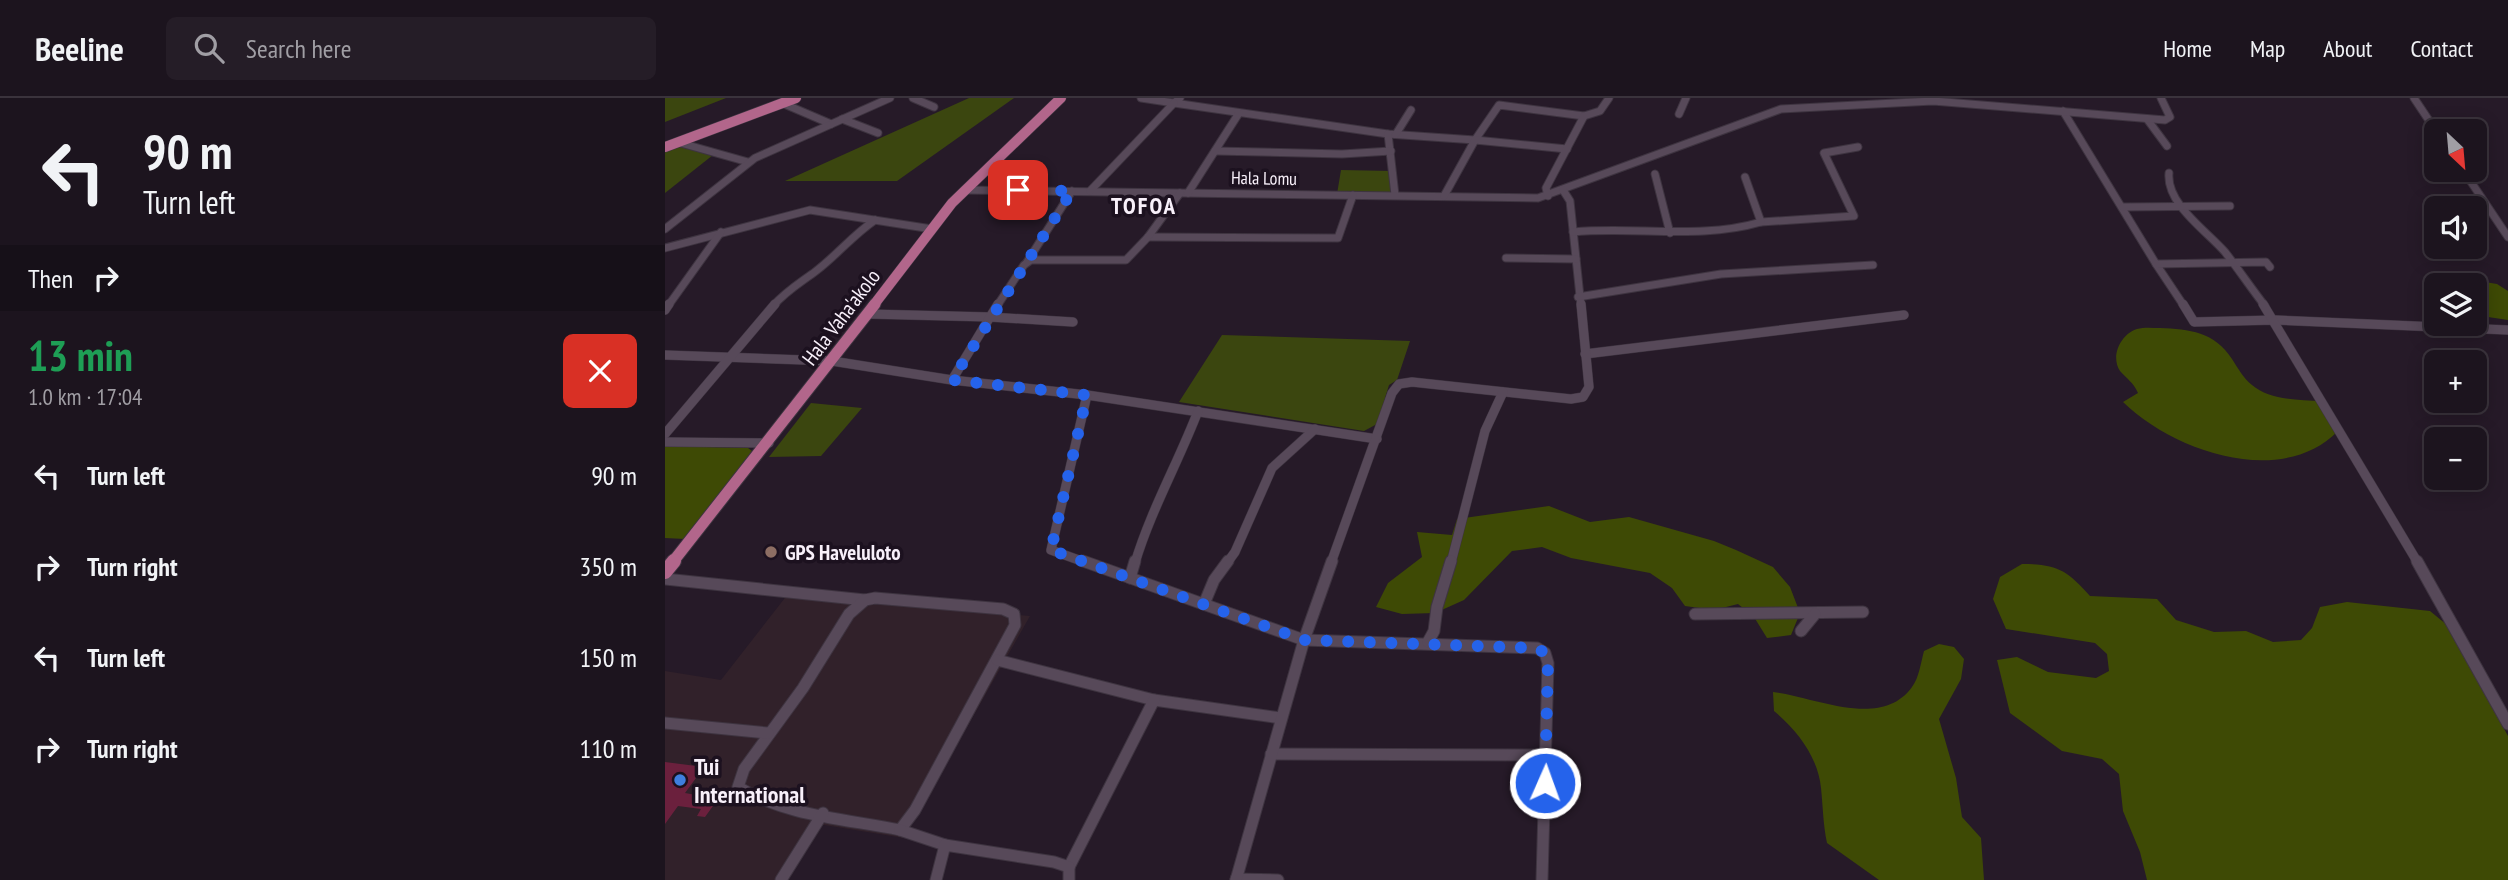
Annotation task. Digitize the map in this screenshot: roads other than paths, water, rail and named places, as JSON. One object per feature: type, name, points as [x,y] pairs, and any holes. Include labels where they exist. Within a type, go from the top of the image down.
[{"type":"main road","points":[[665,147],[796,98]]},
{"type":"main road","name":"Hala Vaha'akolo","points":[[665,572],[769,443],[964,190],[1062,98]]},
{"type":"street","points":[[665,229],[748,162],[890,98]]},
{"type":"street","points":[[913,98],[934,107]]},
{"type":"street","points":[[1141,98],[1177,101],[1239,113],[1392,134],[1567,149]]},
{"type":"street","points":[[1528,107],[1533,98]]},
{"type":"street","points":[[1444,196],[1475,140],[1499,105],[1584,116],[1596,115],[1604,110],[1609,98]]},
{"type":"street","points":[[1679,114],[1686,98]]},
{"type":"street","points":[[2042,109],[2043,98]]},
{"type":"street","points":[[2147,119],[2170,117],[2161,98]]},
{"type":"street","points":[[2414,98],[2428,119]]},
{"type":"street","name":"Hala Lomu","points":[[964,190],[1548,196],[1763,113],[1909,100],[2147,119]]},
{"type":"street","points":[[1090,191],[1177,101]]},
{"type":"street","points":[[782,103],[831,124]]},
{"type":"street","points":[[1395,195],[1392,134],[1411,110]]},
{"type":"street","points":[[2063,111],[2194,322],[2275,320],[2508,330]]},
{"type":"street","points":[[1027,263],[1037,259],[1126,260],[1184,193],[1239,113]]},
{"type":"street","points":[[1548,196],[1546,188],[1584,116]]},
{"type":"street","points":[[2147,119],[2167,146]]},
{"type":"street","points":[[842,120],[878,132]]},
{"type":"street","points":[[677,142],[748,162]]},
{"type":"street","points":[[1573,232],[1613,228],[1670,233],[1761,222],[1854,216],[1824,153],[1858,147]]},
{"type":"street","points":[[1215,151],[1391,151]]},
{"type":"street","points":[[2169,173],[2168,183],[2187,208],[2194,224],[2223,250],[2275,320],[2430,583],[2508,724]]},
{"type":"street","points":[[1655,174],[1670,233]]},
{"type":"street","points":[[1745,177],[1761,222]]},
{"type":"street","points":[[2470,182],[2508,237]]},
{"type":"street","points":[[1278,880],[1236,880],[1304,640],[1392,393],[1399,384],[1412,382],[1571,399],[1583,397],[1589,387],[1570,201],[1563,190]]},
{"type":"street","points":[[952,380],[1072,191]]},
{"type":"street","points":[[1148,237],[1338,238],[1353,195]]},
{"type":"street","points":[[2123,207],[2230,206]]},
{"type":"street","points":[[665,248],[810,209],[932,229]]},
{"type":"street","points":[[665,434],[787,290],[817,270],[850,237],[875,220]]},
{"type":"street","points":[[665,310],[721,232]]},
{"type":"street","points":[[1506,258],[1576,259]]},
{"type":"street","points":[[2156,264],[2266,262],[2270,267]]},
{"type":"street","points":[[1578,297],[1721,274],[1873,264]]},
{"type":"street","points":[[868,314],[1073,322]]},
{"type":"street","points":[[1585,354],[1904,315]]},
{"type":"street","points":[[665,355],[832,361],[952,380],[1087,395],[1377,439]]},
{"type":"street","points":[[1427,642],[1434,631],[1437,607],[1460,533],[1485,431],[1503,392]]},
{"type":"street","points":[[1087,395],[1051,550],[1304,640],[1427,642],[1537,648],[1545,653],[1548,663],[1542,880]]},
{"type":"street","points":[[1130,578],[1148,520],[1177,466],[1198,411]]},
{"type":"street","points":[[1204,604],[1214,580],[1235,552],[1272,468],[1314,429]]},
{"type":"street","points":[[665,442],[769,443]]},
{"type":"street","points":[[665,579],[865,600],[875,598],[1003,609],[1014,614],[1015,625],[997,660],[915,810],[900,830]]},
{"type":"street","points":[[865,600],[849,614],[803,688],[744,769],[739,787],[746,793],[784,806],[900,830],[946,845],[1069,873],[1154,700]]},
{"type":"street","points":[[1695,614],[1863,612]]},
{"type":"street","points":[[1801,631],[1805,623],[1816,614]]},
{"type":"street","points":[[997,660],[1154,700],[1281,718]]},
{"type":"street","points":[[665,723],[768,733]]},
{"type":"street","points":[[1271,754],[1546,754]]},
{"type":"street","points":[[781,880],[823,813]]},
{"type":"street","points":[[936,880],[946,845]]},
{"type":"place","name":"GPS Haveluloto","points":[[771,552]]},
{"type":"place","name":"Tui International","points":[[680,780]]},
{"type":"district","name":"TOFOA","points":[[1144,205]]}]
